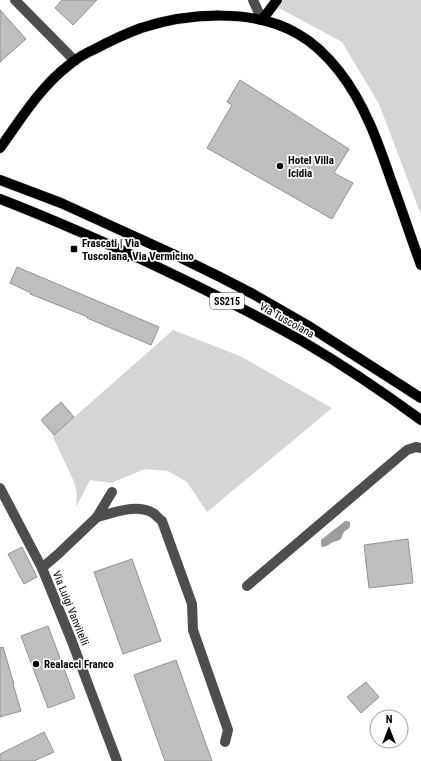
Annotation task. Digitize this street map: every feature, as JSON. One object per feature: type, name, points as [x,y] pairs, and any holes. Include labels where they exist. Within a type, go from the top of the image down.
[{"type":"main road","points":[[262,20],[277,0]]},
{"type":"main road","points":[[0,148],[42,91],[55,77],[75,61],[98,47],[123,35],[166,22],[213,16],[240,17],[262,20],[283,26],[306,38],[333,64],[348,84],[357,98],[381,150],[421,265]]},
{"type":"main road","name":"Via Tuscolana","points":[[0,180],[61,203],[173,254],[253,294],[416,391],[421,398]]},
{"type":"main road","name":"Via Tuscolana","points":[[0,199],[107,244],[164,270],[268,322],[352,372],[421,420]]},
{"type":"street","points":[[15,0],[75,61]]},
{"type":"street","points":[[253,0],[262,20]]},
{"type":"street","points":[[247,586],[407,450],[416,446],[421,448]]},
{"type":"street","name":"Via Luigi Vanvitelli","points":[[0,488],[42,568],[117,761]]},
{"type":"street","points":[[42,568],[97,517],[112,492]]},
{"type":"street","points":[[97,517],[129,509],[140,509],[152,512],[162,521],[192,604],[193,630],[228,730],[225,742]]},
{"type":"shaded area","points":[[283,0],[421,0],[421,215],[379,104],[342,42],[279,8]]},
{"type":"shaded area","points":[[173,330],[240,356],[332,408],[207,512],[187,482],[168,471],[145,469],[111,483],[90,480],[76,507],[77,494],[74,482],[53,437],[54,435]]},
{"type":"shaded area","points":[[345,521],[350,522],[350,527],[344,532],[341,539],[322,547],[321,540]]},
{"type":"building","points":[[62,0],[97,0],[73,25],[55,8]]},
{"type":"building","points":[[0,10],[26,39],[0,62]]},
{"type":"building","name":"Hotel Villa Icidia","points":[[240,80],[349,149],[334,173],[353,183],[332,219],[207,148],[232,105],[227,102]]},
{"type":"building","points":[[17,267],[159,327],[151,345],[87,318],[88,317],[30,294],[31,293],[10,283]]},
{"type":"building","points":[[61,402],[74,417],[54,435],[41,420]]},
{"type":"building","points":[[408,539],[413,583],[369,588],[364,545]]},
{"type":"building","points":[[22,547],[37,577],[24,584],[8,554]]},
{"type":"building","points":[[132,559],[161,641],[123,654],[94,572]]},
{"type":"building","points":[[48,626],[75,698],[48,708],[21,636]]},
{"type":"building","points":[[3,647],[21,711],[0,717],[0,648]]},
{"type":"building","points":[[176,660],[212,761],[165,761],[134,675]]},
{"type":"building","points":[[366,682],[379,697],[361,713],[347,697]]},
{"type":"building","points":[[44,732],[54,752],[34,761],[0,761],[0,754]]},
{"type":"place","name":"Hotel Villa Icidia","points":[[280,166]]},
{"type":"place","name":"Frascati | Via Tuscolana, Via Vermicino","points":[[74,249]]},
{"type":"place","name":"Realacci Franco","points":[[36,664]]}]
